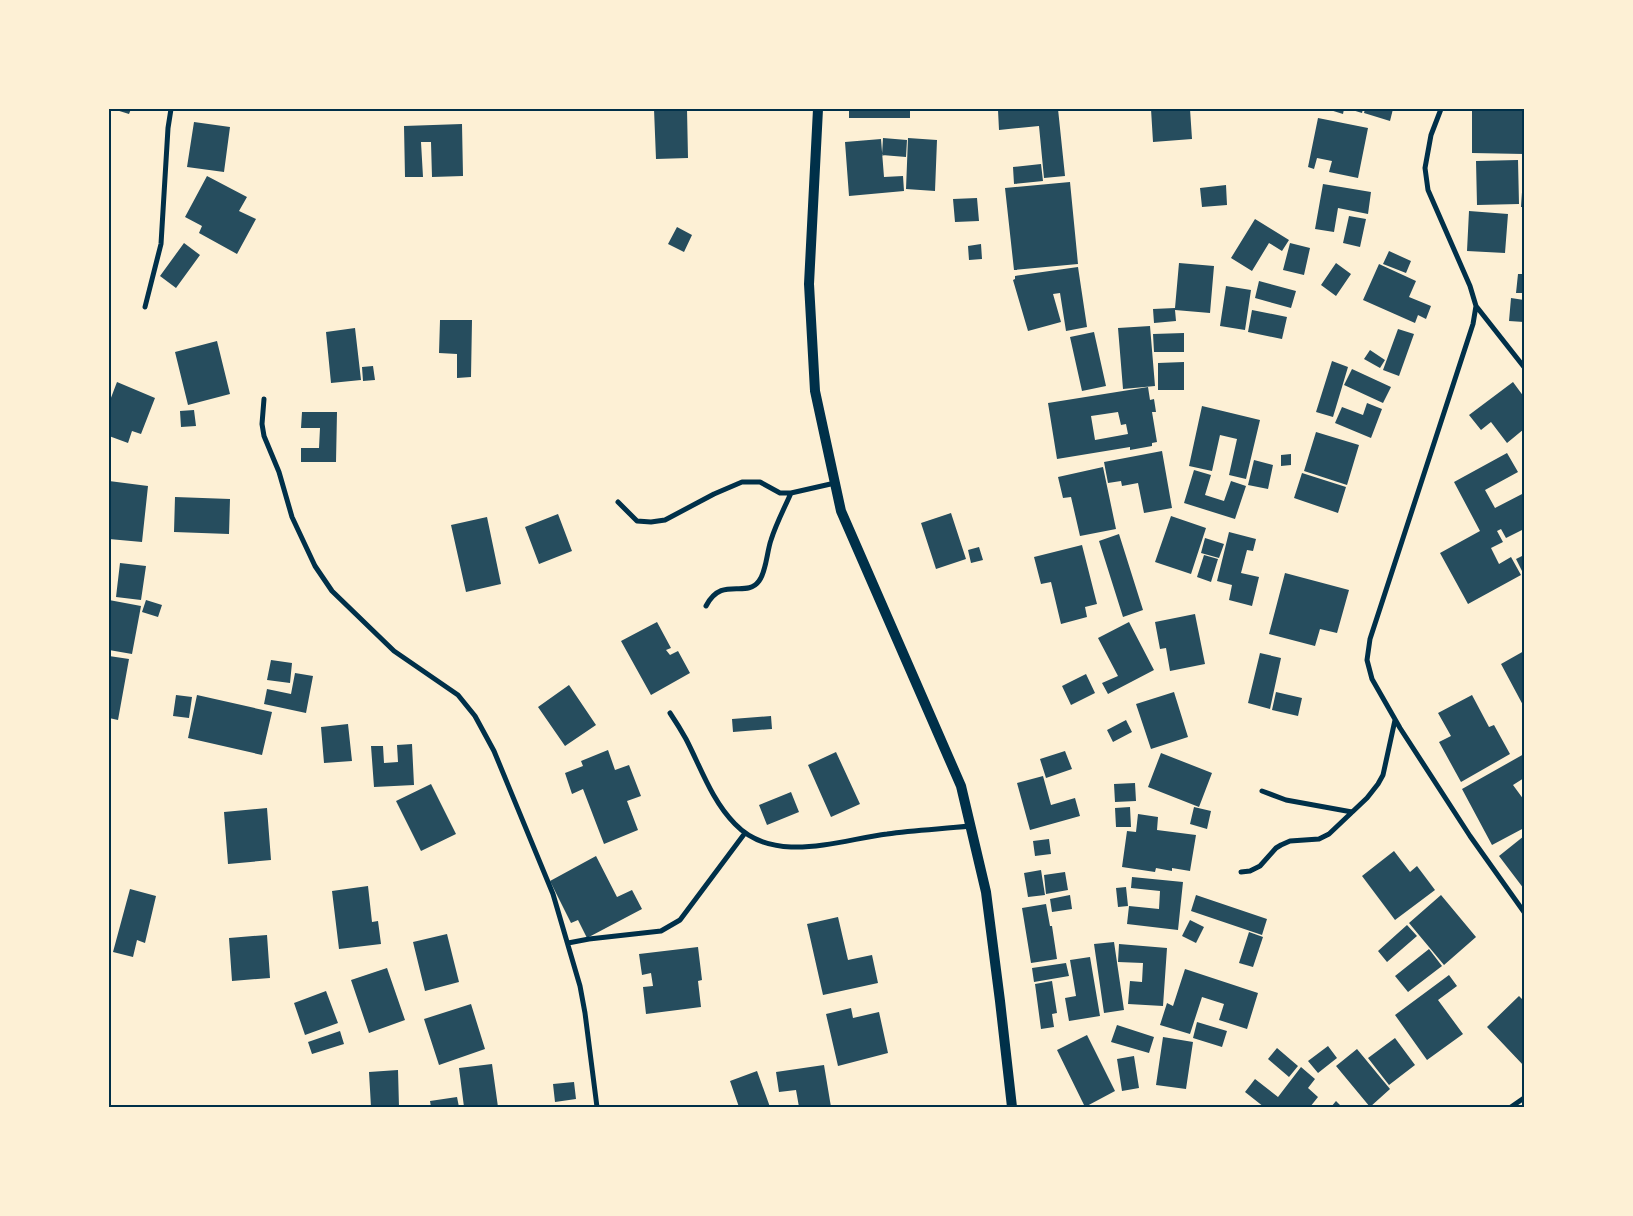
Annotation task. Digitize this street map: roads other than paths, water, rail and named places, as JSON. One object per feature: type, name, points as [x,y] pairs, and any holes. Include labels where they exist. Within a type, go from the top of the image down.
[{"type":"main road","points":[[818,109],[809,284],[815,391],[841,512],[961,786],[986,892],[1012,1107]]},
{"type":"street","points":[[145,307],[161,244],[168,128],[171,109]]},
{"type":"street","points":[[1441,109],[1431,135],[1425,168],[1428,190],[1470,286],[1476,306],[1524,367]]},
{"type":"street","points":[[1476,306],[1469,341],[1370,639],[1367,660],[1372,679],[1395,720],[1470,836],[1524,912]]},
{"type":"street","points":[[264,398],[262,424],[264,436],[279,472],[292,517],[315,566],[332,591],[394,651],[458,695],[476,716],[494,751],[553,894],[568,943],[580,986],[585,1013],[597,1107]]},
{"type":"street","points":[[618,502],[637,521],[651,522],[665,520],[678,515],[714,494],[742,482],[760,482],[780,493],[791,493],[835,483]]},
{"type":"street","points":[[706,606],[710,598],[720,590],[752,586],[759,581],[771,541],[791,493]]},
{"type":"street","points":[[670,713],[720,805],[734,824],[745,833],[762,842],[789,847],[838,843],[886,834],[971,826]]},
{"type":"street","points":[[1241,872],[1250,871],[1260,866],[1281,845],[1290,842],[1319,839],[1328,834],[1367,798],[1378,784],[1388,756],[1395,720]]},
{"type":"street","points":[[1262,791],[1286,800],[1352,812]]},
{"type":"street","points":[[568,943],[661,931],[680,920],[745,833]]},
{"type":"street","points":[[1511,1107],[1524,1098]]}]
